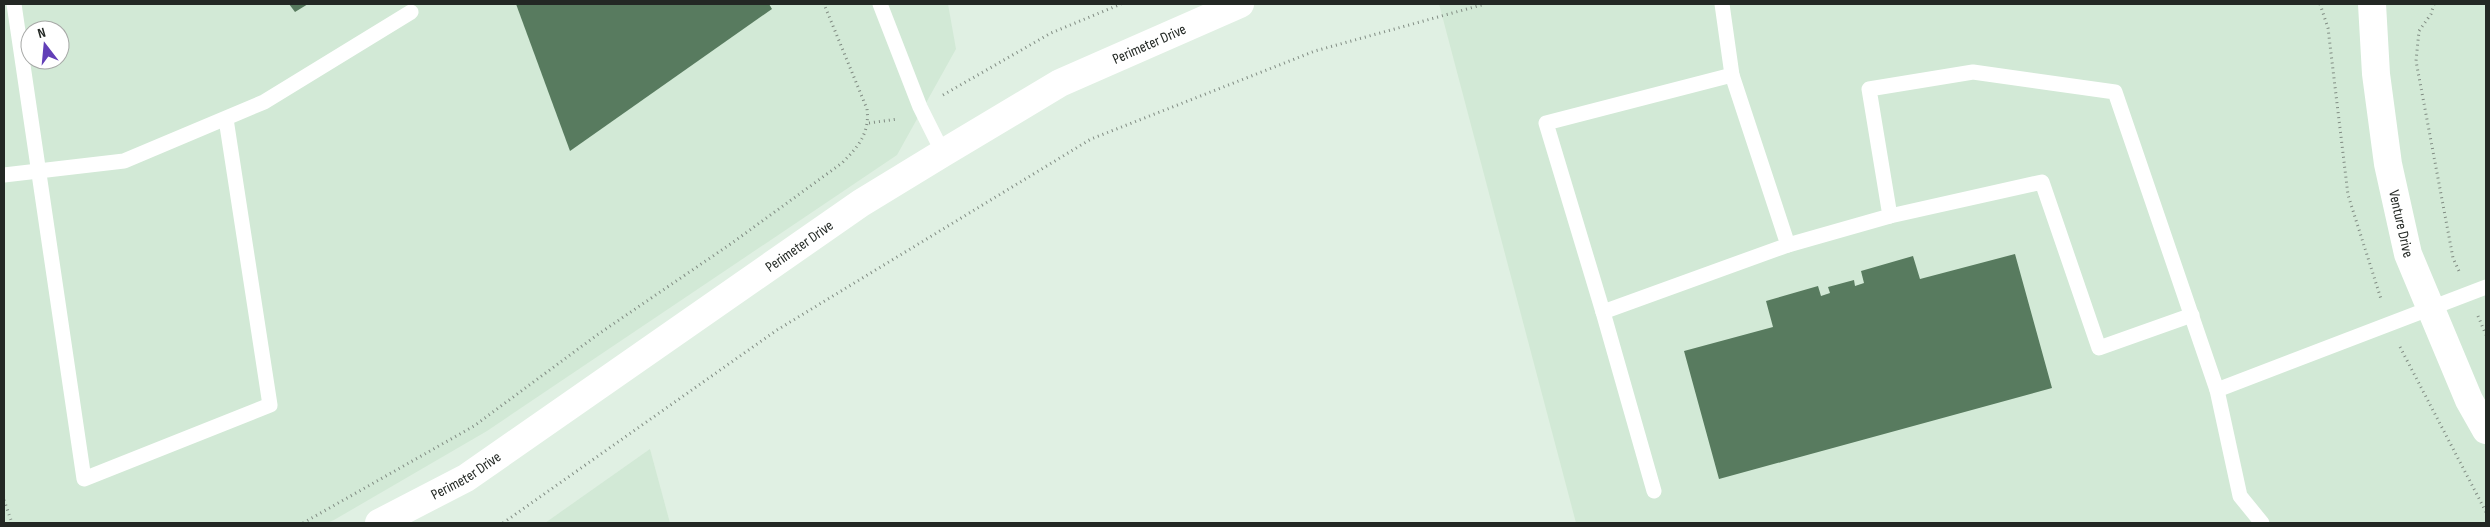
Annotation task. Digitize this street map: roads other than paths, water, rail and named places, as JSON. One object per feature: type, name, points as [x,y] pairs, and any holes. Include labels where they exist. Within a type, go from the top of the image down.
[{"type":"main road","name":"Perimeter Drive","points":[[379,523],[466,478],[862,203],[1060,83],[1240,4]]},
{"type":"main road","name":"Venture Drive","points":[[2372,4],[2376,74],[2388,164],[2408,254],[2469,400],[2486,430]]},
{"type":"lane","points":[[14,4],[37,171],[84,479],[270,406],[226,119]]},
{"type":"lane","points":[[880,4],[920,107],[944,153]]},
{"type":"lane","points":[[1722,4],[1732,75],[1788,244]]},
{"type":"lane","points":[[4,175],[124,161],[264,102],[411,12]]},
{"type":"lane","points":[[1890,216],[1869,89],[1973,72],[2116,92],[2217,390],[2240,496],[2262,523]]},
{"type":"lane","points":[[1654,491],[1603,312],[1546,124],[1732,75]]},
{"type":"lane","points":[[1603,312],[1788,244],[1890,216],[2042,182],[2099,348],[2192,315]]},
{"type":"lane","points":[[2217,390],[2431,310],[2486,287]]}]
